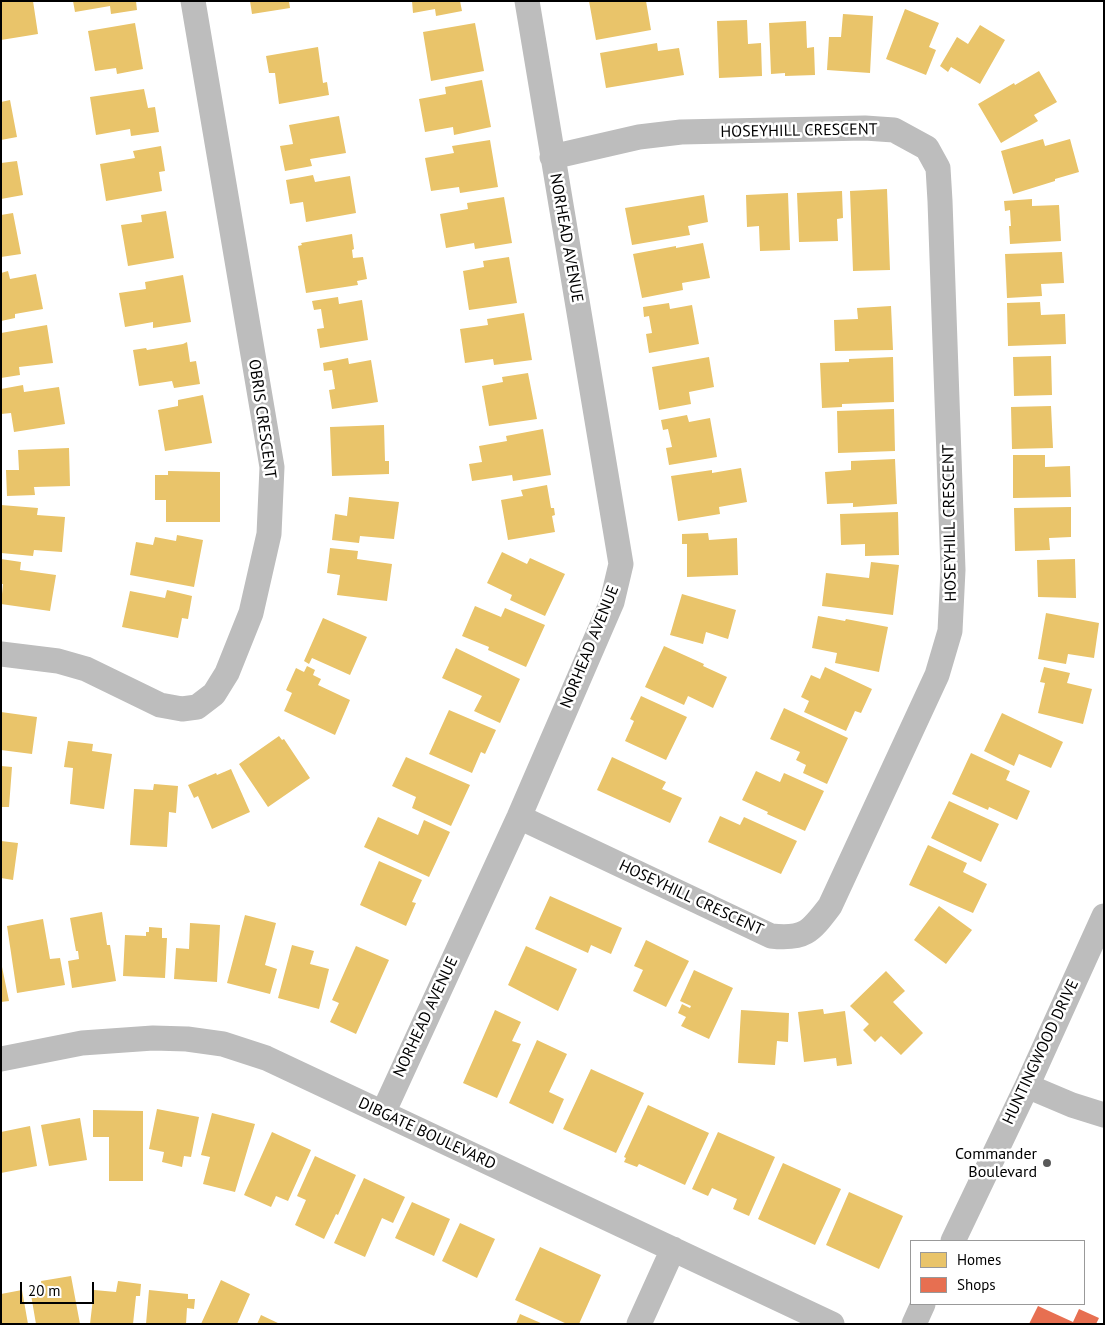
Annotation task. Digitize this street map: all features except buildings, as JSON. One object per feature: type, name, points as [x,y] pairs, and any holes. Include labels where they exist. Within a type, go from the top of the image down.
[{"type":"street","name":"OBRIS CRESCENT","points":[[1,654],[58,660],[86,668],[160,705],[182,708],[197,707],[214,694],[227,673],[251,613],[269,534],[272,467],[193,1]]},
{"type":"street","name":"NORHEAD AVENUE","points":[[383,1113],[519,817],[612,602],[621,564],[527,1]]},
{"type":"street","name":"HOSEYHILL CRESCENT","points":[[519,817],[771,936],[790,938],[800,935],[814,927],[830,906],[860,844],[937,675],[950,631],[951,613],[953,570],[940,202],[938,168],[927,148],[894,130],[865,128],[681,132],[639,137],[552,157]]},
{"type":"street","name":"HUNTINGWOOD DRIVE","points":[[953,1240],[1027,1086],[1104,916]]},
{"type":"street","name":"DIBGATE BOULEVARD","points":[[1,1059],[82,1043],[153,1038],[196,1040],[223,1044],[266,1058],[832,1324]]},
{"type":"street","points":[[1027,1086],[1072,1105],[1104,1115]]},
{"type":"street","points":[[639,1324],[673,1249]]},
{"type":"street","points":[[914,1324],[923,1305]]},
{"type":"place","name":"Commander Boulevard","points":[[1047,1163]]}]
